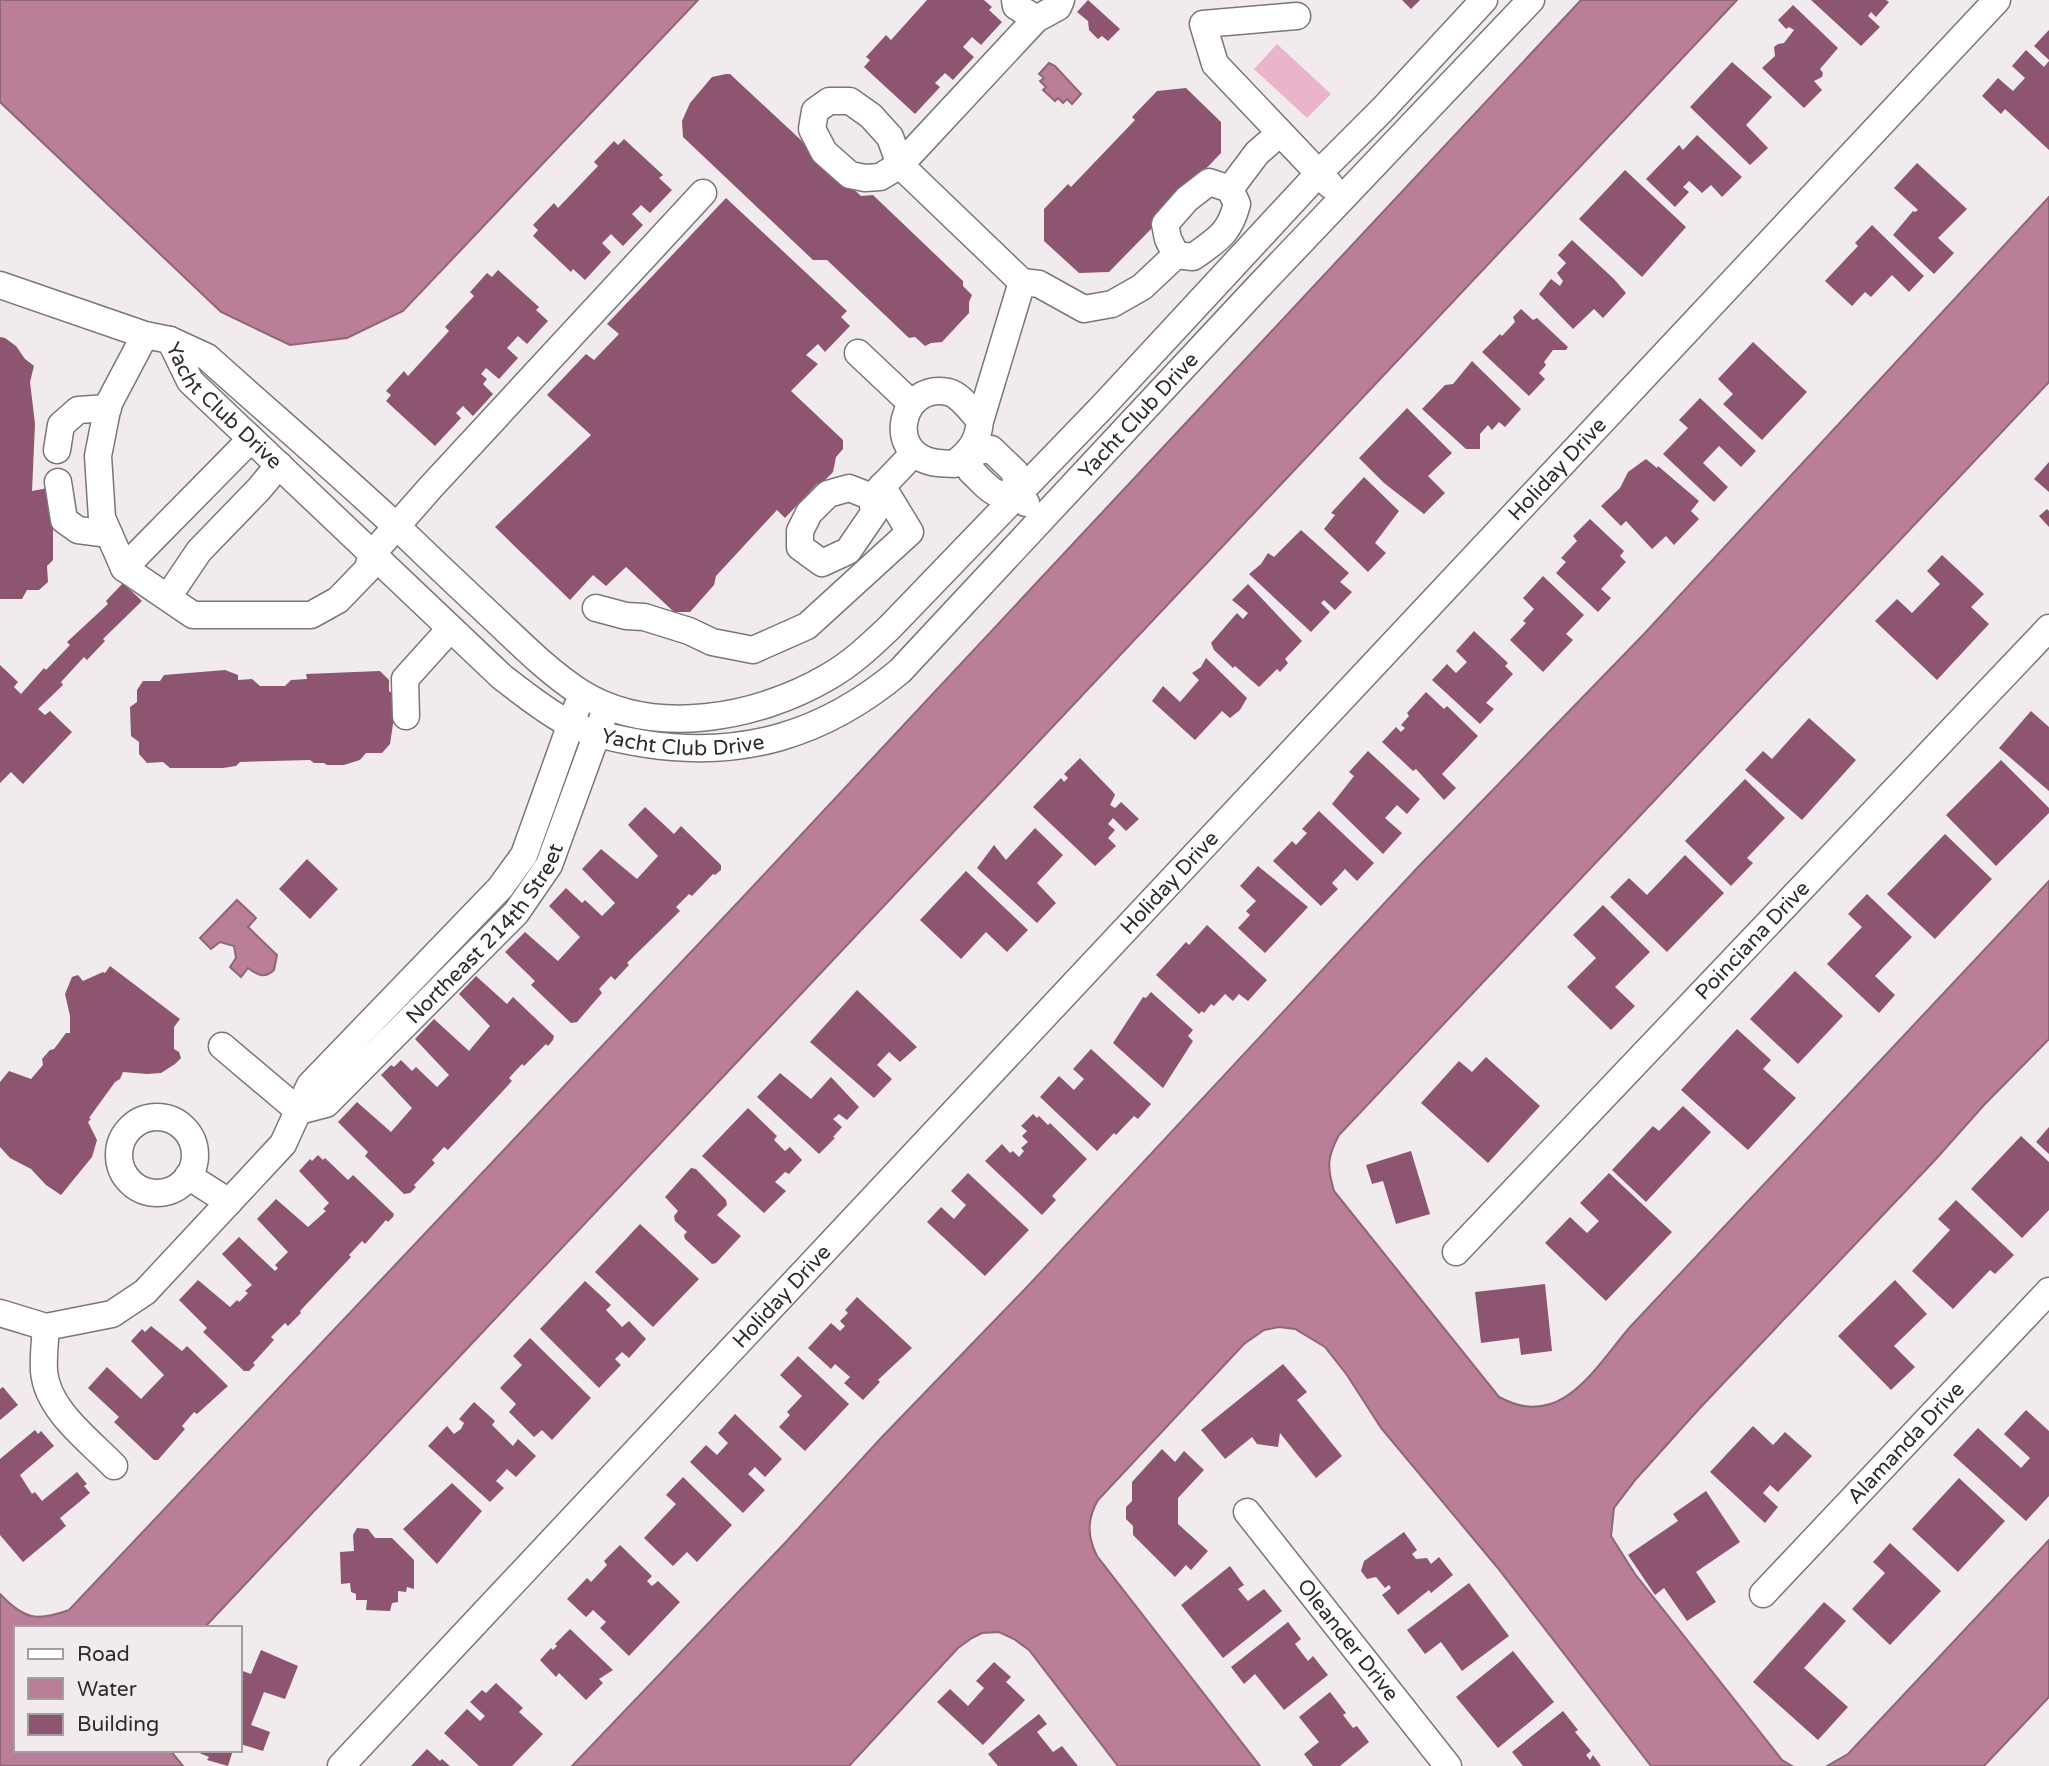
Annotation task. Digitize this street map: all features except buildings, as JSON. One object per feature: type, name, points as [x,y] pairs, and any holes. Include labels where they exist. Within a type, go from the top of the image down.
[{"type":"street","points":[[1015,0],[1016,6],[1036,19]]},
{"type":"street","points":[[1061,0],[1058,7],[1036,19],[900,165],[1021,282],[1039,284],[1084,309],[1112,304],[1142,287],[1177,255],[1193,257],[1216,241],[1231,225],[1237,204],[1230,189],[1209,182],[1187,199],[1166,223],[1168,239],[1177,255]]},
{"type":"street","name":"Yacht Club Drive","points":[[157,338],[207,357],[524,646],[560,678],[583,694],[607,706],[643,715],[685,719],[722,717],[761,706],[820,681],[858,657],[890,628],[1103,406],[1483,0]]},
{"type":"street","name":"Yacht Club Drive","points":[[157,338],[190,381],[450,629],[502,677],[570,723],[622,741],[663,747],[704,749],[775,740],[846,711],[900,671],[1259,286],[1531,0]]},
{"type":"street","name":"Holiday Drive","points":[[341,1766],[1997,0]]},
{"type":"street","points":[[1297,16],[1203,24],[1215,64],[1344,199]]},
{"type":"street","points":[[1230,189],[1257,153],[1280,133]]},
{"type":"street","points":[[0,285],[157,338],[107,408],[98,456],[102,518],[124,568],[193,615],[311,615],[338,600],[367,570],[373,553],[396,527],[703,193]]},
{"type":"street","points":[[980,421],[960,398],[947,392],[921,396],[911,402],[905,416],[905,443],[914,453],[930,462],[954,464],[969,452],[979,436],[980,421],[1021,282]]},
{"type":"street","points":[[858,353],[911,402]]},
{"type":"street","points":[[57,450],[61,425],[78,410],[107,408]]},
{"type":"street","points":[[124,568],[251,439]]},
{"type":"street","points":[[969,452],[991,449],[1015,472],[1017,494],[1044,519]]},
{"type":"street","points":[[596,608],[626,617],[645,617],[689,631],[712,642],[754,649],[807,626],[910,532],[877,491],[914,453]]},
{"type":"street","points":[[169,597],[199,551],[279,465]]},
{"type":"street","points":[[58,482],[64,520],[78,530],[109,534]]},
{"type":"street","name":"Poinciana Drive","points":[[1457,1252],[2049,628]]},
{"type":"street","points":[[405,716],[405,678],[450,629]]},
{"type":"street","name":"Northeast 214th Street","points":[[46,1327],[112,1314],[145,1292],[283,1144],[310,1085],[500,888],[524,855],[570,723],[583,694]]},
{"type":"street","name":"Northeast 214th Street","points":[[299,1111],[326,1104],[516,913],[549,865],[607,706]]},
{"type":"street","points":[[524,855],[549,865]]},
{"type":"street","points":[[222,1046],[299,1111]]},
{"type":"street","points":[[188,1176],[229,1202]]},
{"type":"street","name":"Alamanda Drive","points":[[1763,1594],[2049,1291]]},
{"type":"street","points":[[0,1313],[46,1327],[44,1371],[47,1387],[59,1409],[114,1466]]},
{"type":"street","name":"Oleander Drive","points":[[1247,1512],[1448,1766]]},
{"type":"shaded area","points":[[1277,44],[1331,94],[1307,118],[1254,69]]},
{"type":"water","points":[[0,0],[698,0],[403,311],[347,338],[290,345],[221,312],[0,102]]},
{"type":"water","points":[[1581,0],[1737,0],[206,1626],[14,1626],[14,1752],[172,1752],[183,1766],[0,1766],[0,1594],[16,1609],[31,1616],[48,1616],[69,1610],[742,898]]},
{"type":"water","points":[[1049,63],[1081,94],[1072,104],[1067,99],[1063,103],[1058,98],[1055,101],[1043,90],[1046,87],[1040,81],[1044,78],[1039,74]]},
{"type":"water","points":[[2049,197],[2049,382],[1339,1135],[1330,1156],[1329,1169],[1334,1191],[1499,1397],[1521,1405],[1541,1406],[1558,1401],[1589,1377],[1630,1327],[2049,881],[2049,1039],[1699,1409],[1636,1479],[1614,1508],[1611,1536],[1635,1574],[1782,1760],[1792,1766],[1651,1766],[1497,1567],[1381,1428],[1347,1375],[1325,1347],[1295,1329],[1279,1327],[1264,1330],[1244,1344],[1098,1500],[1090,1528],[1091,1541],[1097,1556],[1260,1766],[1118,1766],[1029,1650],[999,1632],[982,1633],[958,1648],[849,1766],[572,1766],[1026,1288],[1420,865],[1644,634]]},
{"type":"water","points":[[237,900],[256,918],[248,927],[277,955],[274,970],[267,974],[258,974],[248,968],[241,977],[230,967],[236,958],[234,946],[220,942],[211,949],[200,938]]},
{"type":"water","points":[[2049,1540],[2049,1697],[1984,1766],[1827,1766],[1848,1754]]}]
